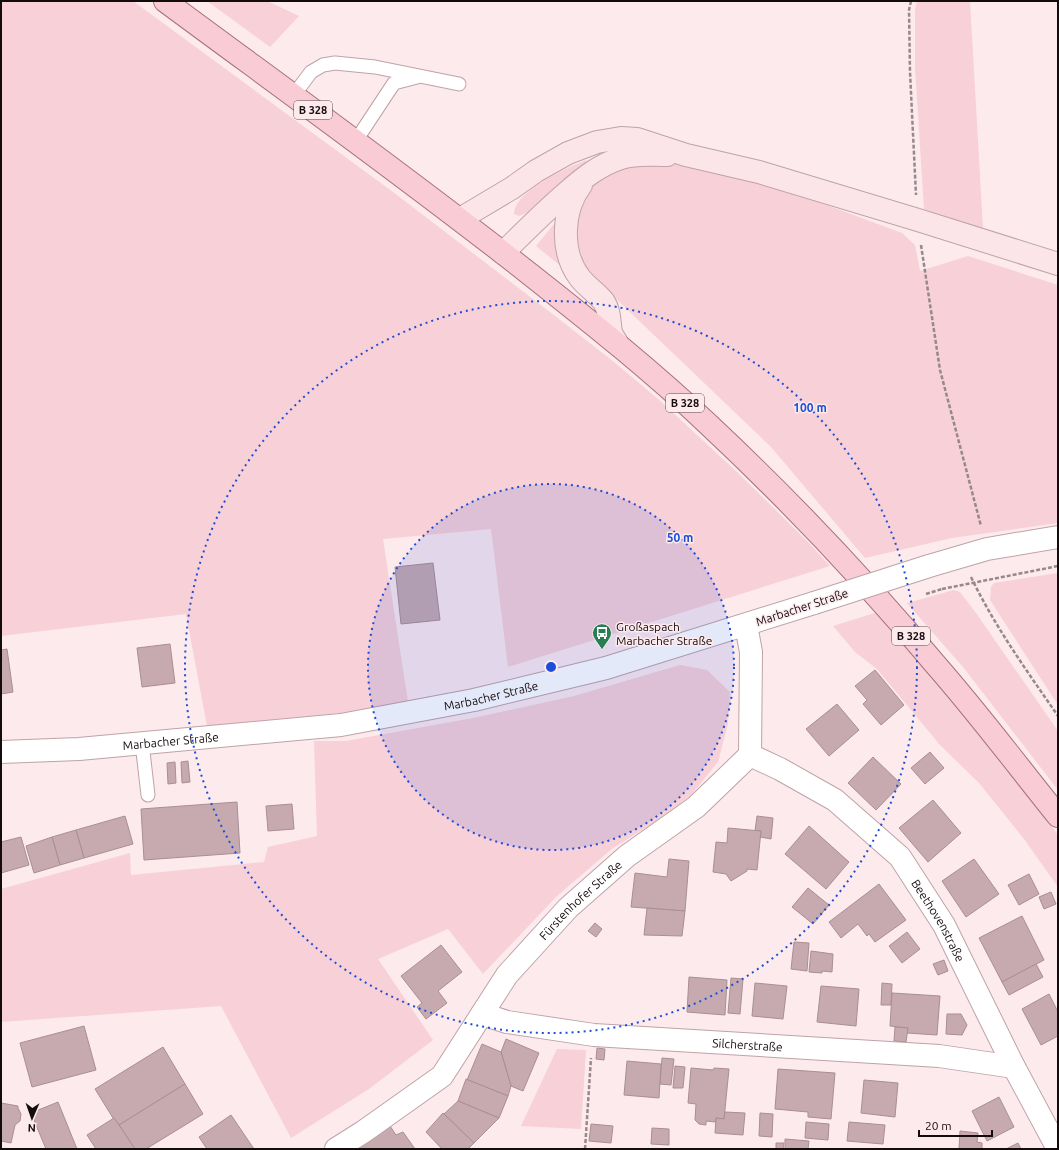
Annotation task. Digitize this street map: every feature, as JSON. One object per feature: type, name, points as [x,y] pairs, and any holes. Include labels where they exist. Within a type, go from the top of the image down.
[{"type":"main road","name":"B 328","points":[[165,1],[460,219],[617,343],[708,424],[797,510],[934,661],[1058,816]]},
{"type":"main road","points":[[460,219],[568,153],[597,142],[621,138],[637,139],[686,155],[759,172],[1058,264]]},
{"type":"main road","points":[[503,253],[548,209],[589,174],[603,165],[622,158],[639,155],[686,155]]},
{"type":"main road","points":[[589,174],[574,194],[568,210],[566,232],[567,248],[571,262],[579,277],[604,302],[608,310],[612,333],[617,343]]},
{"type":"street","name":"Marbacher Straße","points":[[1,752],[79,749],[341,725],[474,700],[606,668],[961,556],[987,549],[1058,537]]},
{"type":"street","points":[[746,625],[751,652],[750,755]]},
{"type":"street","name":"Fürstenhofer Straße","points":[[336,1149],[363,1132],[442,1076],[507,975],[568,908],[627,856],[696,807],[750,755]]},
{"type":"street","name":"Beethovenstraße","points":[[750,755],[780,769],[835,800],[900,857],[944,925],[1014,1067],[1058,1149]]},
{"type":"street","name":"Silcherstraße","points":[[482,1014],[507,1022],[594,1035],[939,1056],[1014,1067]]},
{"type":"lane","points":[[293,96],[311,72],[323,65],[335,63],[375,67],[459,84]]},
{"type":"lane","points":[[355,142],[394,83],[419,76]]},
{"type":"lane","points":[[142,743],[148,795]]},
{"type":"path","points":[[911,1],[909,10],[910,72],[918,220],[923,266],[940,370],[987,549]]},
{"type":"path","points":[[961,556],[984,603],[1012,648],[1058,716]]},
{"type":"path","points":[[942,589],[1058,566]]},
{"type":"path","points":[[585,1149],[590,1070]]},
{"type":"shaded area","points":[[1,1],[133,1],[393,192],[614,362],[658,399],[737,472],[809,543],[830,566],[508,667],[491,529],[383,539],[408,702],[341,713],[207,726],[186,614],[1,636]]},
{"type":"shaded area","points":[[207,1],[267,1],[299,16],[270,47]]},
{"type":"shaded area","points":[[917,1],[970,1],[983,229],[924,209],[915,67],[915,10]]},
{"type":"shaded area","points":[[586,160],[587,162],[585,164],[526,213],[519,216],[514,214],[516,205],[532,189],[543,181]]},
{"type":"shaded area","points":[[643,161],[691,165],[759,180],[902,233],[915,245],[920,271],[968,256],[1058,285],[1058,523],[952,538],[865,558],[771,447],[586,270],[578,244],[577,215],[583,196],[600,178]]},
{"type":"shaded area","points":[[558,219],[562,267],[536,246]]},
{"type":"shaded area","points":[[1058,573],[1058,705],[990,600],[991,587],[994,583]]},
{"type":"shaded area","points":[[954,590],[960,592],[976,613],[1058,731],[1058,790],[963,667],[907,603]]},
{"type":"shaded area","points":[[878,612],[924,664],[1024,789],[1058,835],[1058,887],[1024,839],[979,783],[940,745],[877,669],[855,652],[833,626]]},
{"type":"shaded area","points":[[680,665],[707,670],[730,692],[728,724],[718,762],[691,795],[660,819],[613,848],[557,896],[483,974],[448,929],[378,959],[433,1040],[369,1089],[291,1138],[221,1006],[1,1022],[1,889],[130,853],[131,875],[264,862],[268,847],[317,836],[314,741],[346,741],[473,718],[574,696]]},
{"type":"shaded area","points":[[557,1049],[586,1050],[581,1129],[521,1126]]},
{"type":"building","points":[[433,563],[440,620],[401,624],[395,567]]},
{"type":"building","points":[[170,644],[175,683],[142,687],[137,648]]},
{"type":"building","points":[[7,649],[13,692],[1,694],[1,650]]},
{"type":"building","points":[[875,670],[904,705],[881,725],[863,704],[867,700],[855,686]]},
{"type":"building","points":[[837,704],[859,730],[829,756],[806,729]]},
{"type":"building","points":[[930,752],[944,768],[925,784],[911,768]]},
{"type":"building","points":[[873,757],[901,784],[876,810],[848,783]]},
{"type":"building","points":[[188,761],[190,782],[182,783],[181,762]]},
{"type":"building","points":[[175,762],[176,783],[168,784],[167,763]]},
{"type":"building","points":[[933,800],[961,833],[928,862],[899,828]]},
{"type":"building","points":[[237,802],[240,853],[144,860],[141,809]]},
{"type":"building","points":[[292,804],[294,829],[268,831],[266,806]]},
{"type":"building","points":[[125,816],[133,844],[84,858],[76,830]]},
{"type":"building","points":[[757,816],[773,818],[771,839],[760,837],[761,831],[755,831]]},
{"type":"building","points":[[809,826],[849,862],[826,889],[785,854]]},
{"type":"building","points":[[728,828],[761,831],[757,870],[747,869],[747,871],[731,881],[726,874],[713,872],[716,842],[727,843]]},
{"type":"building","points":[[76,830],[84,858],[60,865],[52,837]]},
{"type":"building","points":[[21,837],[29,865],[1,873],[1,842]]},
{"type":"building","points":[[52,837],[60,865],[34,873],[26,846]]},
{"type":"building","points":[[669,859],[689,861],[685,911],[631,907],[635,873],[667,877]]},
{"type":"building","points":[[974,859],[999,894],[966,917],[942,881]]},
{"type":"building","points":[[1029,874],[1039,894],[1019,905],[1008,885]]},
{"type":"building","points":[[879,884],[906,920],[875,942],[869,934],[867,936],[858,924],[841,938],[829,922]]},
{"type":"building","points":[[808,888],[829,905],[813,924],[792,907]]},
{"type":"building","points":[[1051,892],[1056,904],[1044,909],[1039,897]]},
{"type":"building","points":[[647,908],[685,911],[682,936],[644,935]]},
{"type":"building","points":[[1022,916],[1044,960],[1002,982],[979,938]]},
{"type":"building","points":[[595,923],[602,929],[596,937],[588,931]]},
{"type":"building","points":[[907,932],[920,949],[902,963],[889,946]]},
{"type":"building","points":[[794,942],[809,943],[807,971],[791,969]]},
{"type":"building","points":[[441,945],[462,972],[438,991],[447,1003],[426,1019],[417,1007],[422,1003],[401,976]]},
{"type":"building","points":[[811,951],[833,954],[832,972],[809,972]]},
{"type":"building","points":[[944,960],[948,971],[938,975],[933,964]]},
{"type":"building","points":[[1036,964],[1043,977],[1009,995],[1002,982]]},
{"type":"building","points":[[689,977],[727,980],[725,1015],[687,1012]]},
{"type":"building","points":[[731,978],[743,979],[740,1014],[728,1013]]},
{"type":"building","points":[[755,983],[787,986],[783,1019],[752,1016]]},
{"type":"building","points":[[882,983],[892,984],[891,1005],[881,1005]]},
{"type":"building","points":[[821,986],[859,989],[856,1026],[817,1022]]},
{"type":"building","points":[[892,993],[940,996],[937,1035],[907,1033],[908,1028],[890,1026]]},
{"type":"building","points":[[1049,994],[1058,1012],[1058,1036],[1041,1045],[1022,1009]]},
{"type":"building","points":[[947,1014],[961,1014],[967,1025],[962,1035],[946,1034]]},
{"type":"building","points":[[84,1026],[96,1070],[32,1087],[20,1043]]},
{"type":"building","points":[[895,1027],[908,1028],[906,1042],[894,1041]]},
{"type":"building","points":[[506,1039],[539,1053],[523,1091],[511,1086],[501,1052]]},
{"type":"building","points":[[482,1044],[501,1052],[511,1086],[508,1096],[467,1080]]},
{"type":"building","points":[[163,1047],[185,1084],[119,1125],[95,1089]]},
{"type":"building","points":[[597,1048],[605,1049],[604,1060],[596,1059]]},
{"type":"building","points":[[662,1058],[674,1059],[671,1085],[660,1084]]},
{"type":"building","points":[[627,1061],[661,1064],[659,1098],[624,1095]]},
{"type":"building","points":[[675,1066],[685,1067],[683,1088],[673,1088]]},
{"type":"building","points":[[691,1068],[713,1070],[714,1068],[729,1069],[724,1119],[716,1118],[715,1122],[706,1121],[706,1125],[699,1124],[695,1120],[696,1104],[688,1103]]},
{"type":"building","points":[[778,1069],[835,1073],[831,1119],[808,1117],[808,1112],[775,1109]]},
{"type":"building","points":[[466,1079],[508,1096],[499,1118],[458,1101]]},
{"type":"building","points":[[864,1080],[898,1083],[895,1117],[861,1113]]},
{"type":"building","points":[[185,1084],[203,1114],[146,1149],[135,1149],[119,1125]]},
{"type":"building","points":[[999,1097],[1014,1127],[987,1141],[972,1111]]},
{"type":"building","points":[[458,1101],[499,1118],[474,1143],[444,1114]]},
{"type":"building","points":[[58,1102],[77,1149],[46,1149],[31,1113]]},
{"type":"building","points":[[1,1103],[18,1106],[21,1114],[20,1121],[15,1125],[11,1143],[1,1141]]},
{"type":"building","points":[[725,1112],[745,1113],[743,1135],[715,1133],[716,1118],[724,1119]]},
{"type":"building","points":[[443,1113],[474,1143],[468,1149],[442,1149],[426,1132]]},
{"type":"building","points":[[760,1113],[773,1114],[772,1137],[759,1136]]},
{"type":"building","points":[[231,1115],[254,1149],[207,1149],[199,1137]]},
{"type":"building","points":[[114,1118],[135,1149],[96,1149],[87,1135]]},
{"type":"building","points":[[806,1122],[829,1124],[828,1140],[805,1138]]},
{"type":"building","points":[[849,1122],[885,1125],[883,1144],[847,1141]]},
{"type":"building","points":[[591,1124],[613,1126],[611,1143],[589,1141]]},
{"type":"building","points":[[390,1126],[396,1135],[403,1132],[415,1149],[356,1149]]},
{"type":"building","points":[[652,1128],[669,1129],[669,1145],[651,1144]]},
{"type":"building","points":[[960,1131],[978,1133],[977,1142],[982,1143],[982,1149],[959,1149]]},
{"type":"building","points":[[785,1139],[809,1141],[808,1149],[785,1149]]},
{"type":"building","points":[[776,1143],[784,1143],[783,1149],[776,1149]]},
{"type":"building","points":[[1018,1143],[1021,1149],[1006,1149]]},
{"type":"place","name":"Großaspach Marbacher Straße","points":[[602,650]]}]
